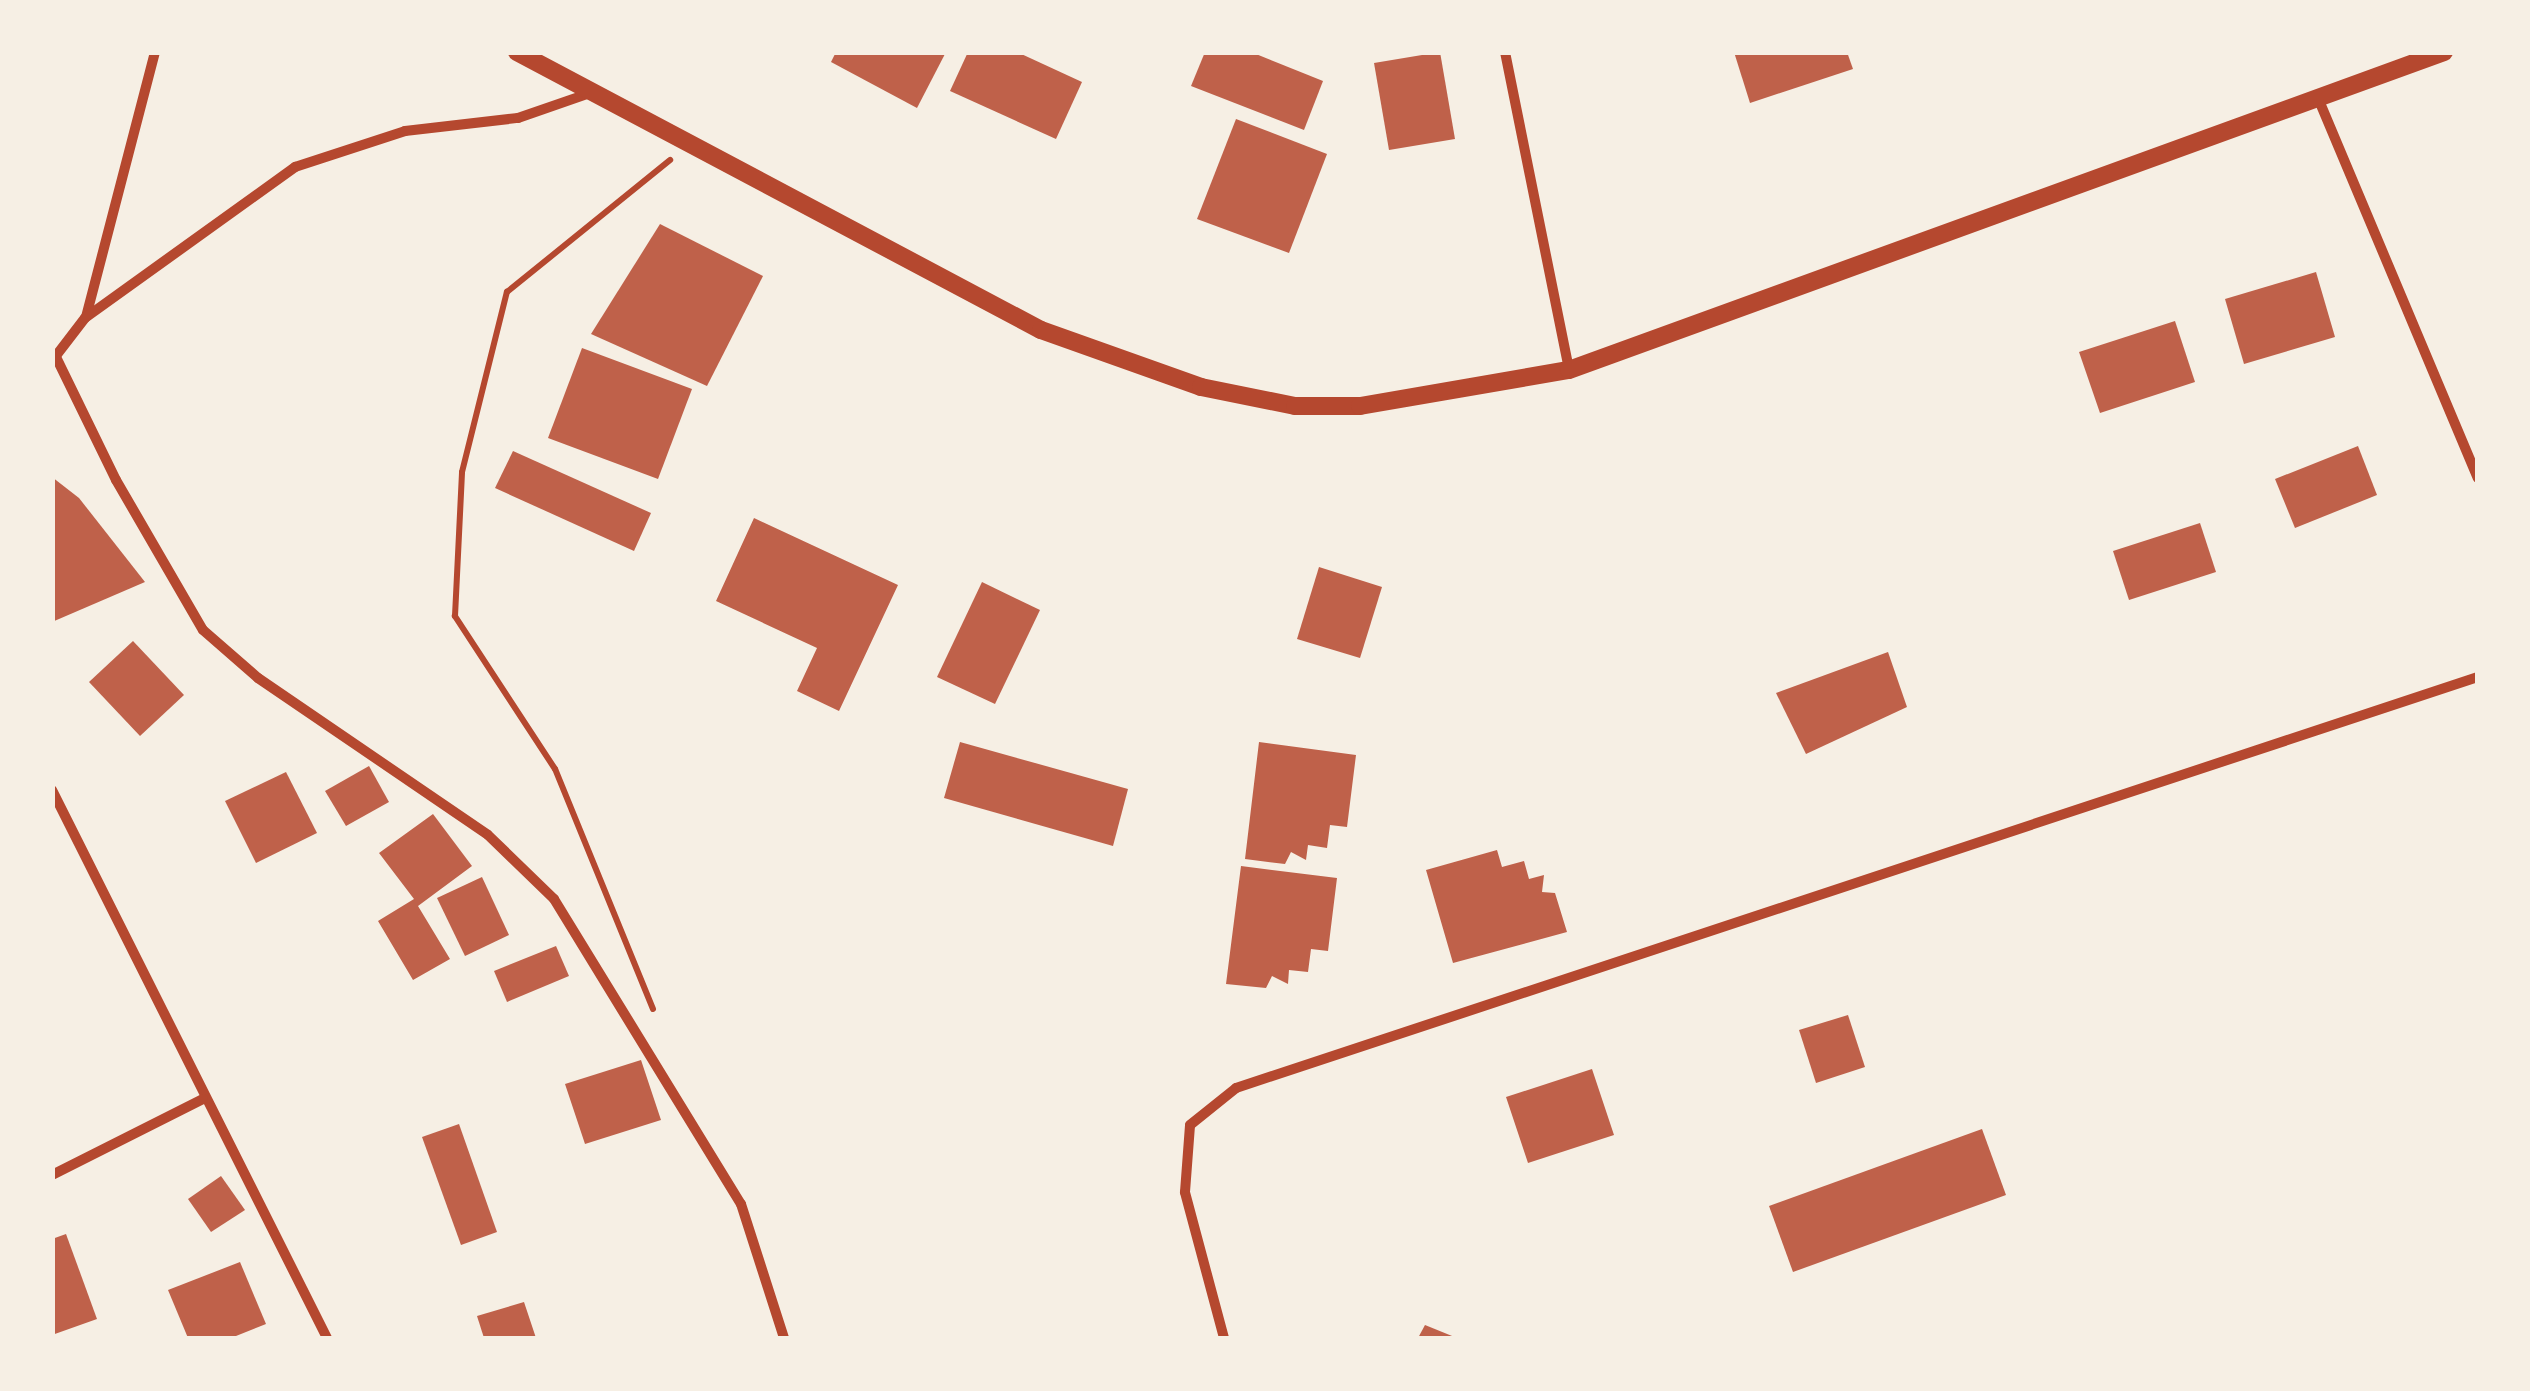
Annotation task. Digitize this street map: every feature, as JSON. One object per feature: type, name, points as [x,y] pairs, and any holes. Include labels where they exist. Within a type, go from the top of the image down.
[{"type":"street","points":[[86,318],[156,52]]},
{"type":"street","points":[[517,52],[1041,330],[1201,387],[1294,406],[1360,406],[1569,370],[2444,52]]},
{"type":"street","points":[[1505,52],[1569,370]]},
{"type":"street","points":[[594,92],[518,118],[405,131],[295,167],[86,318],[54,359],[116,480],[204,630],[258,678],[488,836],[554,899],[741,1204],[784,1338]]},
{"type":"street","points":[[2318,98],[2478,478]]},
{"type":"street","points":[[1224,1338],[1184,1192],[1190,1126],[1236,1088],[2478,677]]},
{"type":"street","points":[[52,790],[203,1099],[327,1338]]},
{"type":"street","points":[[52,1175],[203,1099]]},
{"type":"path","points":[[654,1012],[555,769],[455,616],[462,472],[506,292],[691,143]]},
{"type":"building","points":[[836,52],[946,52],[917,108],[831,62]]},
{"type":"building","points":[[968,52],[1017,52],[1082,82],[1056,139],[950,91]]},
{"type":"building","points":[[1205,52],[1251,52],[1323,81],[1304,130],[1191,86]]},
{"type":"building","points":[[1440,52],[1455,139],[1389,150],[1374,63]]},
{"type":"building","points":[[1734,52],[1847,52],[1853,69],[1750,103]]},
{"type":"building","points":[[1236,119],[1327,154],[1289,253],[1197,219]]},
{"type":"building","points":[[660,224],[763,276],[707,386],[591,334]]},
{"type":"building","points":[[2316,272],[2335,337],[2244,364],[2225,299]]},
{"type":"building","points":[[2175,321],[2195,382],[2100,413],[2079,352]]},
{"type":"building","points":[[582,348],[692,389],[658,479],[548,438]]},
{"type":"building","points":[[2358,446],[2377,495],[2295,528],[2275,479]]},
{"type":"building","points":[[513,451],[651,513],[634,551],[495,488]]},
{"type":"building","points":[[52,477],[79,498],[145,582],[52,622]]},
{"type":"building","points":[[754,518],[898,585],[839,711],[797,691],[817,648],[716,601]]},
{"type":"building","points":[[2200,523],[2216,572],[2129,600],[2113,551]]},
{"type":"building","points":[[1319,567],[1382,587],[1360,658],[1297,639]]},
{"type":"building","points":[[982,582],[1040,610],[995,704],[937,677]]},
{"type":"building","points":[[133,641],[184,695],[140,736],[89,682]]},
{"type":"building","points":[[1888,652],[1907,707],[1806,754],[1776,693]]},
{"type":"building","points":[[960,742],[1128,789],[1113,846],[944,798]]},
{"type":"building","points":[[1259,742],[1356,755],[1347,827],[1330,825],[1327,848],[1308,845],[1306,860],[1291,852],[1285,864],[1245,859]]},
{"type":"building","points":[[369,766],[389,802],[346,826],[325,791]]},
{"type":"building","points":[[286,772],[317,833],[256,863],[225,801]]},
{"type":"building","points":[[433,814],[472,866],[418,906],[450,959],[413,980],[378,921],[414,899],[379,853]]},
{"type":"building","points":[[1497,850],[1502,867],[1524,861],[1529,879],[1544,875],[1542,892],[1555,893],[1567,932],[1453,963],[1426,870]]},
{"type":"building","points":[[1241,866],[1337,878],[1328,951],[1311,949],[1308,972],[1289,970],[1288,984],[1272,976],[1266,988],[1226,984]]},
{"type":"building","points":[[482,877],[509,935],[465,956],[437,898]]},
{"type":"building","points":[[556,946],[569,976],[507,1002],[494,971]]},
{"type":"building","points":[[1848,1015],[1865,1067],[1816,1083],[1799,1030]]},
{"type":"building","points":[[641,1060],[661,1120],[585,1144],[565,1084]]},
{"type":"building","points":[[1592,1069],[1614,1135],[1528,1163],[1506,1097]]},
{"type":"building","points":[[459,1124],[497,1232],[461,1245],[422,1137]]},
{"type":"building","points":[[1982,1129],[2006,1195],[1793,1272],[1769,1206]]},
{"type":"building","points":[[221,1176],[245,1210],[211,1232],[188,1199]]},
{"type":"building","points":[[66,1234],[97,1319],[52,1335],[52,1239]]},
{"type":"building","points":[[240,1262],[266,1324],[231,1338],[188,1338],[168,1290]]},
{"type":"building","points":[[524,1302],[536,1338],[484,1338],[477,1316]]},
{"type":"building","points":[[1425,1325],[1457,1338],[1418,1338]]}]
